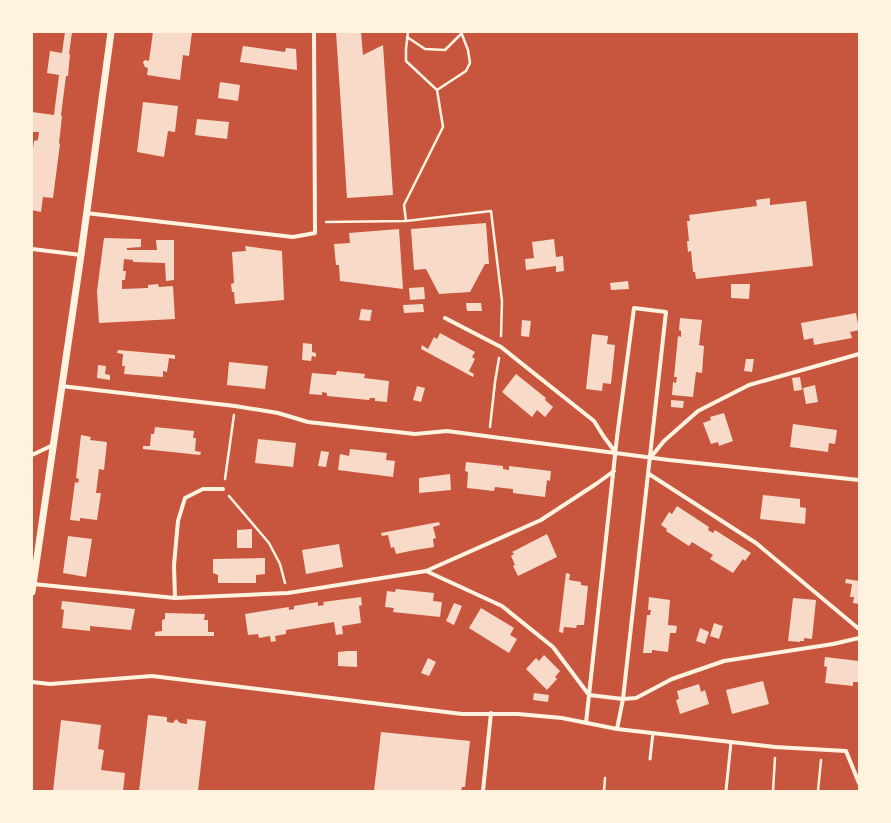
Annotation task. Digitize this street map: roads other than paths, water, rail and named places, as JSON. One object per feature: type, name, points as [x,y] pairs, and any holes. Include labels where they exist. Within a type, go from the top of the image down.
[{"type":"street","points":[[111,32],[81,255],[33,588],[175,598],[288,593],[426,571],[541,520],[596,484],[614,470]]},
{"type":"street","points":[[86,213],[293,237],[315,233],[314,32]]},
{"type":"street","points":[[32,250],[81,255]]},
{"type":"street","points":[[586,723],[618,429],[634,308],[666,312],[623,700],[617,729]]},
{"type":"street","points":[[445,318],[501,347],[594,421],[616,454]]},
{"type":"street","points":[[651,458],[664,441],[698,411],[743,388],[764,380],[859,354]]},
{"type":"street","points":[[61,386],[234,406],[278,413],[316,422],[415,434],[447,431],[616,454],[859,480]]},
{"type":"street","points":[[32,456],[53,445]]},
{"type":"street","points":[[649,474],[756,543],[859,629]]},
{"type":"street","points":[[175,598],[174,565],[178,521],[185,498],[204,489],[223,489]]},
{"type":"street","points":[[426,571],[502,606],[553,647],[589,695],[623,700],[636,698],[672,679],[724,661],[833,644],[859,638]]},
{"type":"street","points":[[32,682],[50,684],[152,676],[462,714],[518,714],[562,718],[617,729],[775,747],[822,751],[846,751],[859,783]]},
{"type":"street","points":[[483,791],[491,713]]},
{"type":"lane","points":[[650,759],[653,733]]},
{"type":"lane","points":[[726,791],[731,742]]}]
